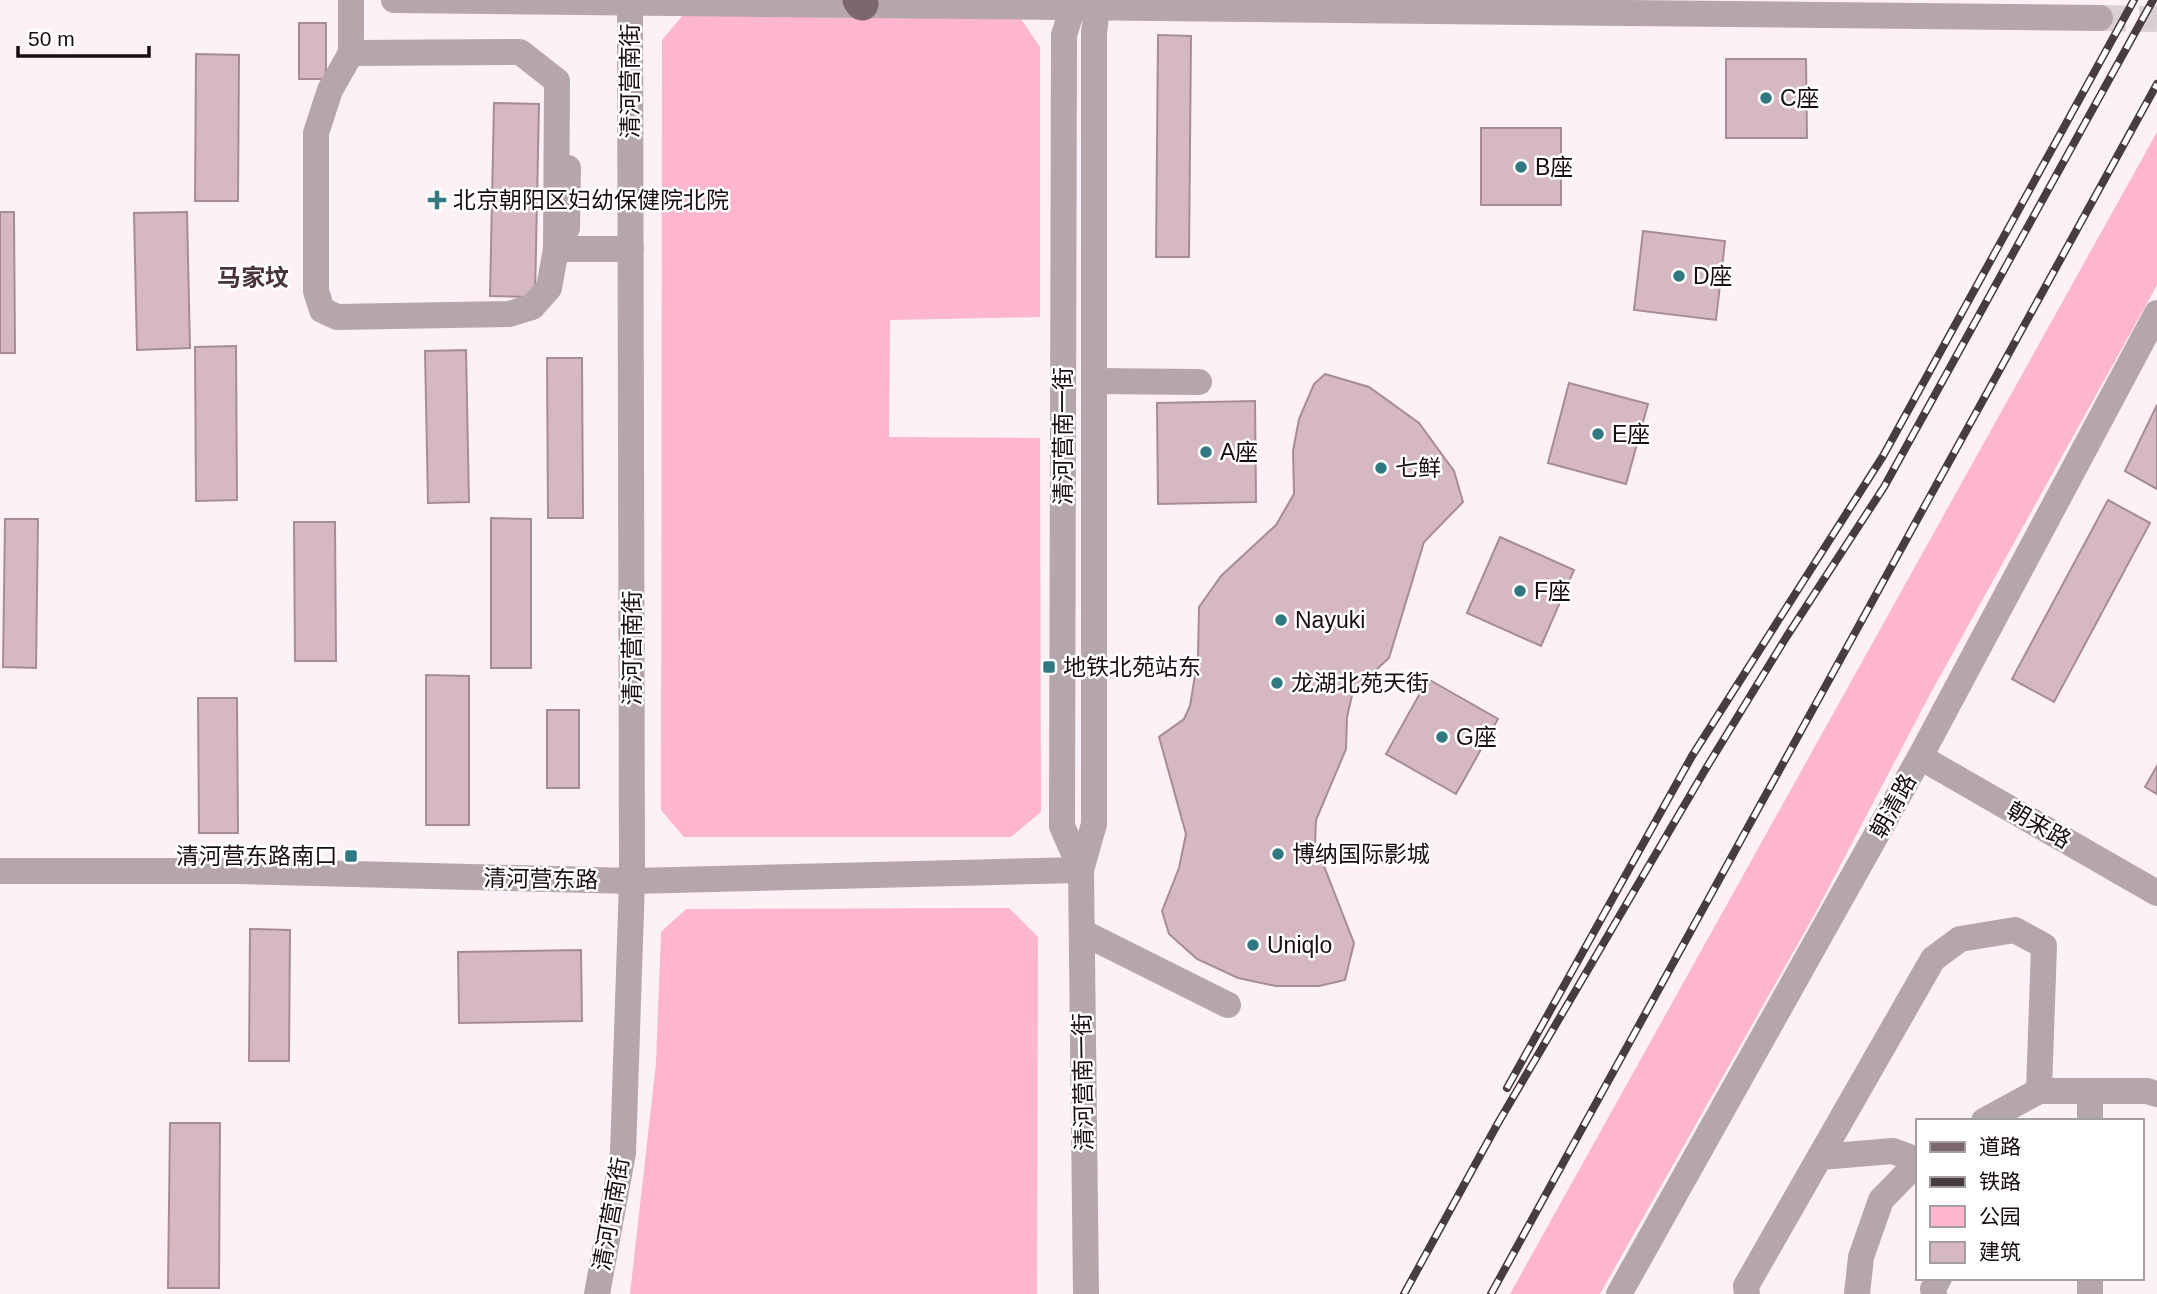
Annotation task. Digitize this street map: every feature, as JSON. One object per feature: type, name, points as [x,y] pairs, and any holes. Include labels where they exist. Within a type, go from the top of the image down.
[{"type":"street","points":[[351,0],[351,53],[330,90],[316,133],[316,291],[322,310],[337,317],[509,314],[532,307],[549,288],[556,249],[557,80],[520,52],[351,53]]},
{"type":"street","points":[[394,0],[1086,3],[2100,18]]},
{"type":"street","name":"清河营南街","points":[[597,1294],[623,1153],[632,881],[630,1]]},
{"type":"street","name":"清河营南一街","points":[[1086,3],[1094,33],[1094,824],[1081,870],[1086,1294]]},
{"type":"street","name":"清河营南一街","points":[[1081,870],[1062,826],[1064,35],[1086,3]]},
{"type":"street","points":[[330,90],[330,205]]},
{"type":"street","points":[[556,249],[567,228],[568,169]]},
{"type":"street","points":[[556,249],[631,249]]},
{"type":"street","name":"朝清路","points":[[1619,1294],[1920,757],[2157,313]]},
{"type":"street","points":[[1094,382],[1199,382]]},
{"type":"street","name":"朝来路","points":[[1920,757],[2157,893]]},
{"type":"street","name":"清河营东路","points":[[0,871],[235,871],[632,881],[1081,870]]},
{"type":"street","points":[[1747,1294],[1746,1286],[1933,958],[1960,939],[2015,930],[2044,946],[2039,1091]]},
{"type":"street","points":[[1082,932],[1228,1006]]},
{"type":"street","points":[[1997,1117],[2039,1091],[2147,1091],[2157,1094]]},
{"type":"street","points":[[2090,1091],[2090,1119]]},
{"type":"street","points":[[1820,1157],[1892,1151],[1916,1162]]},
{"type":"street","points":[[1857,1294],[1861,1257],[1881,1200],[1916,1163]]},
{"type":"green space","points":[[683,15],[1021,19],[1040,47],[1040,317],[890,320],[889,437],[1040,438],[1041,812],[1011,837],[684,837],[661,810],[662,40]]},
{"type":"green space","points":[[2157,132],[2157,285],[1928,698],[1817,910],[1600,1294],[1510,1294]]},
{"type":"green space","points":[[1009,908],[1038,937],[1037,1294],[630,1294],[656,1063],[661,932],[686,909]]},
{"type":"building","points":[[299,23],[326,23],[326,79],[299,79]]},
{"type":"building","points":[[1158,35],[1191,36],[1189,257],[1156,257]]},
{"type":"building","points":[[196,54],[239,55],[238,201],[195,201]]},
{"type":"building","name":"C座","points":[[1726,59],[1806,59],[1807,138],[1726,138]]},
{"type":"building","points":[[494,103],[539,104],[535,297],[490,296]]},
{"type":"building","name":"B座","points":[[1481,128],[1561,128],[1561,205],[1481,205]]},
{"type":"building","points":[[0,212],[14,212],[15,353],[0,353]]},
{"type":"building","points":[[187,212],[190,348],[137,350],[134,213]]},
{"type":"building","name":"D座","points":[[1643,231],[1725,241],[1716,320],[1634,310]]},
{"type":"building","points":[[236,346],[237,500],[196,501],[195,347]]},
{"type":"building","points":[[466,350],[469,502],[428,503],[425,351]]},
{"type":"building","points":[[547,358],[582,358],[583,518],[548,518]]},
{"type":"building","name":"龙湖北苑天街","points":[[1325,374],[1369,387],[1419,423],[1454,471],[1463,502],[1424,542],[1389,658],[1353,691],[1347,717],[1346,749],[1316,820],[1315,843],[1354,943],[1345,980],[1319,986],[1276,986],[1238,978],[1197,959],[1169,934],[1162,911],[1179,868],[1186,834],[1159,737],[1184,719],[1190,706],[1198,657],[1199,607],[1221,576],[1276,525],[1294,494],[1293,451],[1299,419],[1314,384]]},
{"type":"building","name":"E座","points":[[1569,383],[1648,404],[1626,484],[1548,463]]},
{"type":"building","name":"A座","points":[[1255,401],[1256,502],[1158,504],[1157,403]]},
{"type":"building","points":[[2157,405],[2157,489],[2125,471]]},
{"type":"building","points":[[2108,500],[2150,523],[2054,702],[2012,679]]},
{"type":"building","points":[[491,518],[531,519],[531,668],[491,668]]},
{"type":"building","points":[[5,519],[38,519],[36,668],[3,667]]},
{"type":"building","points":[[294,522],[335,522],[336,661],[295,661]]},
{"type":"building","name":"F座","points":[[1500,537],[1574,570],[1541,646],[1467,613]]},
{"type":"building","points":[[426,675],[469,676],[469,825],[426,825]]},
{"type":"building","name":"G座","points":[[1428,679],[1498,719],[1456,794],[1386,754]]},
{"type":"building","points":[[198,698],[237,698],[238,833],[199,833]]},
{"type":"building","points":[[547,710],[579,710],[579,788],[547,788]]},
{"type":"building","points":[[2157,766],[2157,794],[2145,787]]},
{"type":"building","points":[[250,929],[290,930],[289,1061],[249,1061]]},
{"type":"building","points":[[581,950],[582,1021],[459,1023],[458,952]]},
{"type":"building","points":[[170,1123],[220,1123],[219,1288],[168,1288]]},
{"type":"tunnel","points":[[2100,18],[2157,19]]},
{"type":"railway","points":[[1507,1088],[1692,756],[1883,456],[2134,0]]},
{"type":"railway","points":[[1404,1294],[1498,1123],[1705,770],[1787,636],[1884,487],[2153,0]]},
{"type":"railway","points":[[1491,1294],[2157,84]]},
{"type":"place","name":"C座","points":[[1766,98]]},
{"type":"place","name":"B座","points":[[1521,167]]},
{"type":"place","name":"北京朝阳区妇幼保健院北院","points":[[437,200]]},
{"type":"place","name":"D座","points":[[1679,276]]},
{"type":"place","name":"E座","points":[[1598,434]]},
{"type":"place","name":"A座","points":[[1206,452]]},
{"type":"place","name":"七鲜","points":[[1381,468]]},
{"type":"place","name":"F座","points":[[1520,591]]},
{"type":"place","name":"Nayuki","points":[[1281,620]]},
{"type":"place","name":"地铁北苑站东","points":[[1049,667]]},
{"type":"place","name":"龙湖北苑天街","points":[[1277,683]]},
{"type":"place","name":"G座","points":[[1442,737]]},
{"type":"place","name":"博纳国际影城","points":[[1278,854]]},
{"type":"place","name":"清河营东路南口","points":[[351,856]]},
{"type":"place","name":"Uniqlo","points":[[1253,945]]},
{"type":"district","name":"马家坟","points":[[253,277]]}]
